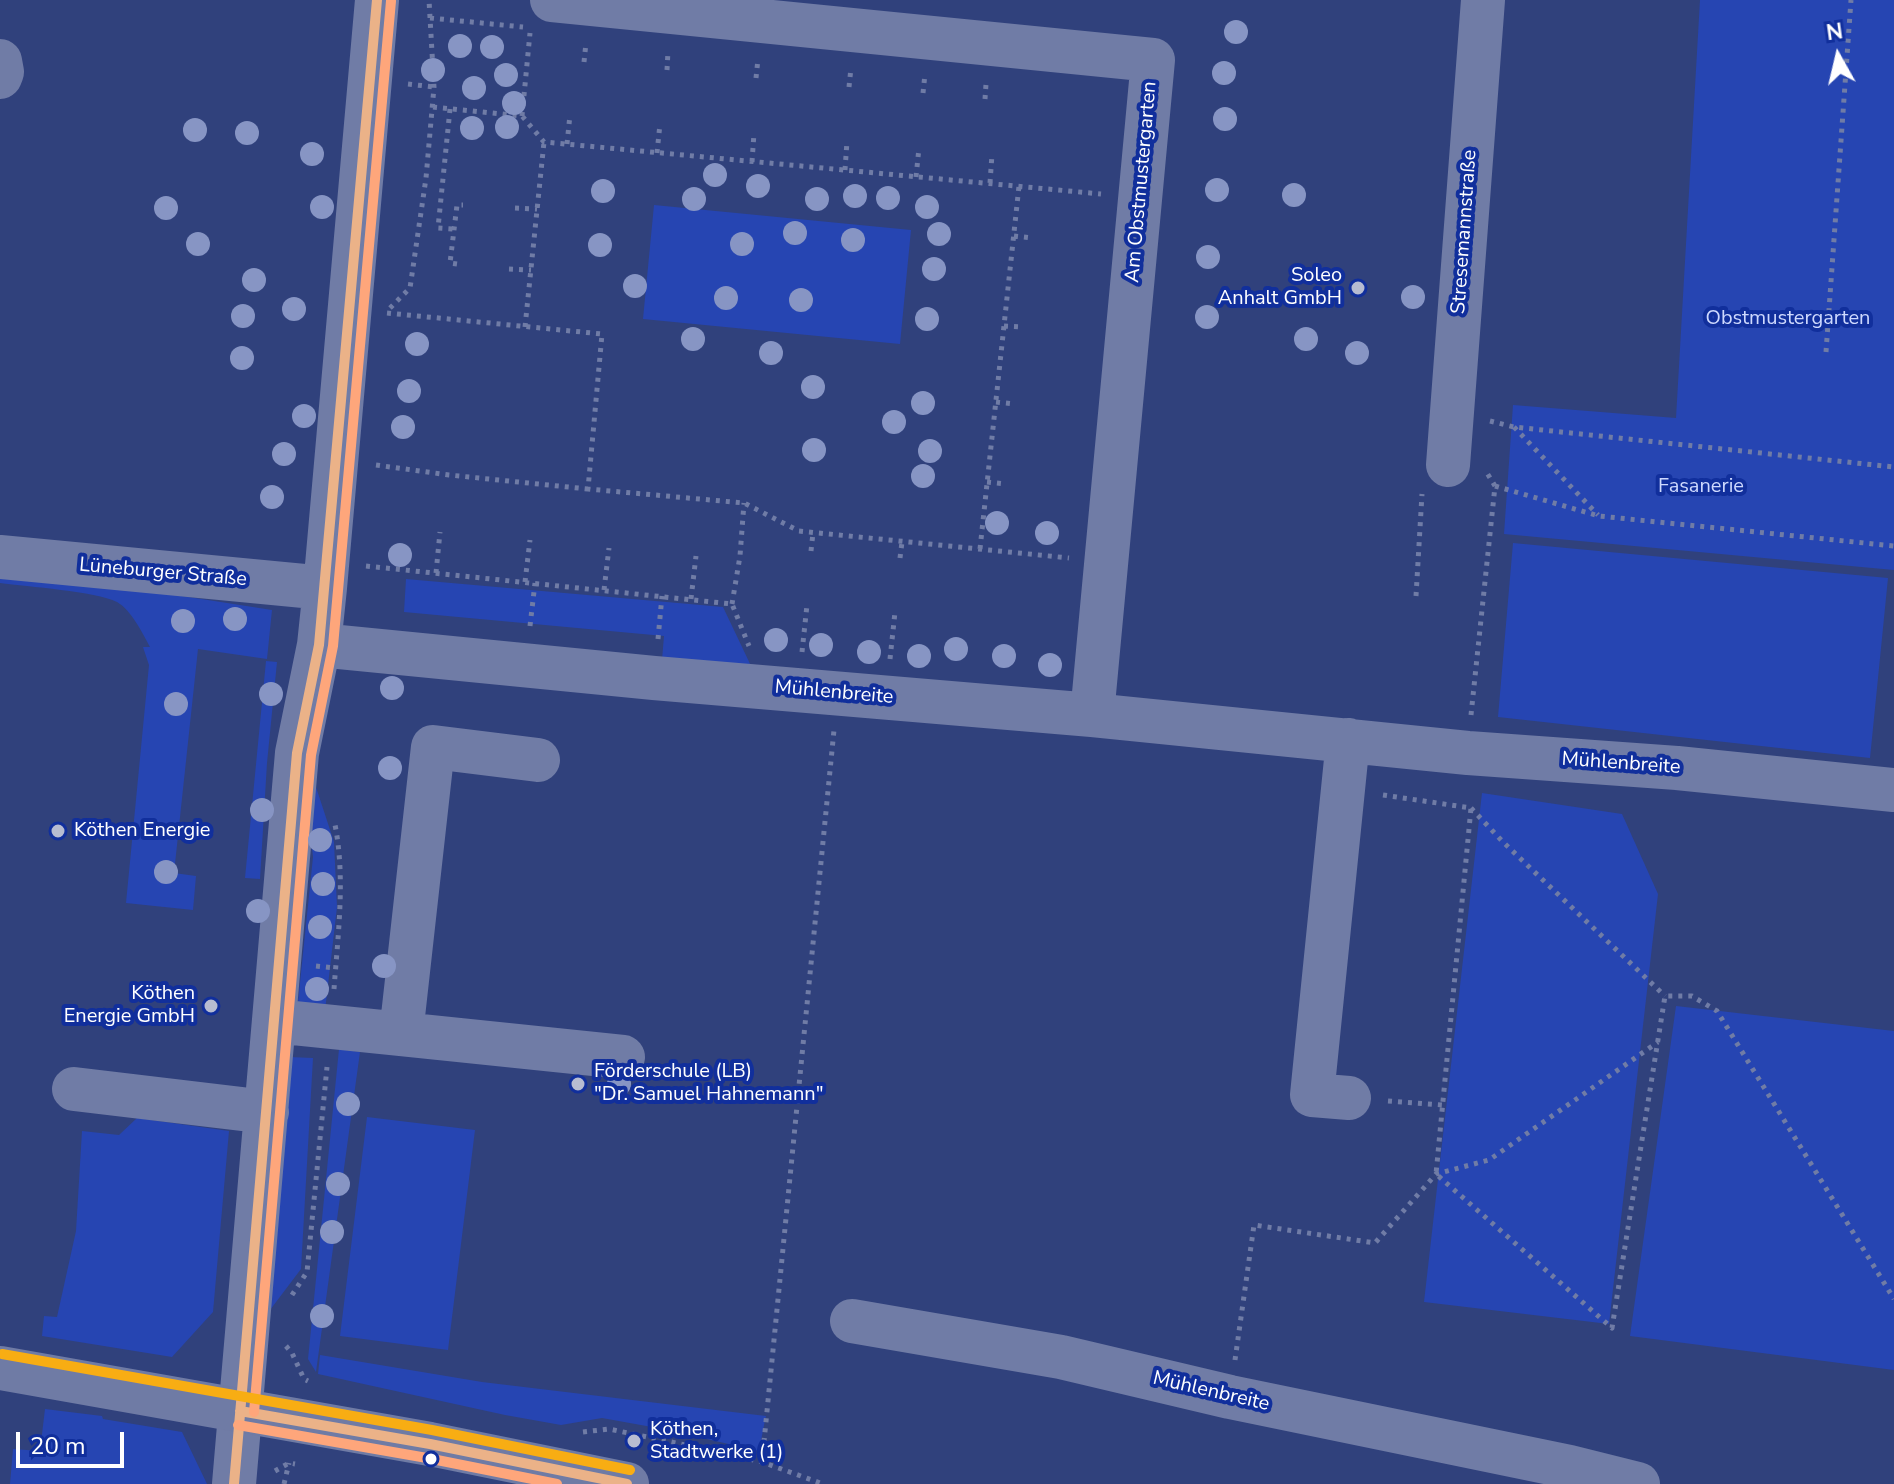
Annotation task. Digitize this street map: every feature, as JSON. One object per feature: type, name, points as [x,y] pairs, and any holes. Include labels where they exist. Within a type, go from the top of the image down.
[{"type":"main road","points":[[0,1368],[430,1444],[627,1484]]},
{"type":"street","points":[[234,1484],[297,753],[319,645],[377,0]]},
{"type":"street","name":"Stresemannstraße","points":[[1451,474],[1451,415],[1483,0]]},
{"type":"street","name":"Am Obstmustergarten","points":[[541,14],[1153,60],[1092,715]]},
{"type":"street","points":[[0,61],[0,77]]},
{"type":"street","name":"Lüneburger Straße","points":[[0,557],[325,588]]},
{"type":"street","name":"Mühlenbreite","points":[[319,645],[654,678],[1092,715],[1348,752],[1468,753],[1677,768],[1894,790]]},
{"type":"street","points":[[401,1034],[433,747],[538,760]]},
{"type":"street","points":[[1348,752],[1312,1095],[1349,1098]]},
{"type":"street","points":[[274,1021],[623,1057]]},
{"type":"street","points":[[74,1089],[267,1112]]},
{"type":"street","name":"Mühlenbreite","points":[[852,1321],[1061,1357],[1568,1476],[1638,1484]]},
{"type":"path","points":[[429,0],[433,107],[426,178],[410,288],[385,313],[602,334],[588,489]]},
{"type":"path","points":[[1826,352],[1851,0]]},
{"type":"path","points":[[522,116],[541,14]]},
{"type":"path","points":[[584,62],[587,33]]},
{"type":"path","points":[[433,107],[522,116],[544,142],[1106,195]]},
{"type":"path","points":[[450,109],[438,228],[454,229]]},
{"type":"path","points":[[567,144],[570,115]]},
{"type":"path","points":[[657,153],[660,124]]},
{"type":"path","points":[[752,162],[754,133]]},
{"type":"path","points":[[845,170],[847,141]]},
{"type":"path","points":[[525,327],[544,142]]},
{"type":"path","points":[[916,177],[919,148]]},
{"type":"path","points":[[990,183],[992,154]]},
{"type":"path","points":[[980,549],[1019,186]]},
{"type":"path","points":[[457,264],[450,263],[457,205],[463,205]]},
{"type":"path","points":[[515,208],[537,209]]},
{"type":"path","points":[[1014,236],[1032,238]]},
{"type":"path","points":[[509,269],[531,270]]},
{"type":"path","points":[[1004,326],[1023,327]]},
{"type":"path","points":[[996,402],[1015,404]]},
{"type":"path","points":[[1451,415],[1480,418],[1514,427],[1894,467]]},
{"type":"path","points":[[1514,427],[1599,516]]},
{"type":"path","points":[[371,464],[448,477],[699,502],[744,503],[799,531],[1106,562]]},
{"type":"path","points":[[1416,596],[1451,474],[1599,516],[1894,546]]},
{"type":"path","points":[[987,482],[1006,484]]},
{"type":"path","points":[[1468,753],[1495,486]]},
{"type":"path","points":[[744,503],[732,604],[750,648]]},
{"type":"path","points":[[436,573],[440,532]]},
{"type":"path","points":[[811,551],[813,533]]},
{"type":"path","points":[[525,582],[530,540]]},
{"type":"path","points":[[900,558],[902,542]]},
{"type":"path","points":[[604,590],[609,548]]},
{"type":"path","points":[[691,599],[696,556]]},
{"type":"path","points":[[362,565],[732,604]]},
{"type":"path","points":[[801,667],[807,605]]},
{"type":"path","points":[[890,663],[895,612]]},
{"type":"path","points":[[762,1462],[834,728]]},
{"type":"path","points":[[1348,752],[1371,794],[1471,808],[1665,996],[1692,996],[1717,1011],[1894,1299]]},
{"type":"path","points":[[1436,1174],[1471,808]]},
{"type":"path","points":[[286,1306],[307,1272],[331,1026],[339,912],[339,842]]},
{"type":"path","points":[[1436,1174],[1612,1328],[1665,996]]},
{"type":"path","points":[[1230,1397],[1254,1225],[1375,1243],[1436,1174],[1489,1160],[1658,1042]]},
{"type":"path","points":[[1349,1098],[1443,1105]]},
{"type":"green space","name":"Obstmustergarten","points":[[1700,0],[1894,0],[1894,570],[1504,534],[1513,405],[1676,418]]},
{"type":"green space","points":[[654,205],[911,230],[900,344],[643,319]]},
{"type":"green space","points":[[1513,543],[1888,578],[1870,758],[1498,717]]},
{"type":"green space","points":[[0,573],[272,610],[267,659],[198,649],[174,873],[196,876],[193,910],[126,903],[149,665],[143,647],[150,647],[140,628],[127,610],[107,598],[0,583]]},
{"type":"green space","points":[[406,579],[723,607],[752,668],[662,660],[664,636],[404,612]]},
{"type":"green space","points":[[266,661],[277,662],[260,879],[245,878]]},
{"type":"green space","points":[[315,784],[334,842],[337,907],[325,1011],[298,1002],[313,857],[307,805]]},
{"type":"green space","points":[[1482,793],[1622,814],[1658,894],[1609,1324],[1424,1302]]},
{"type":"green space","points":[[1676,1006],[1894,1031],[1894,1370],[1630,1336]]},
{"type":"green space","points":[[339,1049],[360,1052],[316,1372],[308,1359]]},
{"type":"green space","points":[[289,1057],[313,1058],[301,1269],[270,1310]]},
{"type":"green space","points":[[367,1117],[475,1130],[448,1350],[340,1336]]},
{"type":"green space","points":[[137,1118],[229,1131],[213,1312],[172,1357],[42,1336],[44,1316],[57,1317],[76,1231],[82,1131],[119,1135]]},
{"type":"green space","points":[[320,1355],[482,1382],[766,1416],[759,1451],[602,1418],[561,1425],[318,1374]]},
{"type":"green space","points":[[45,1409],[102,1416],[103,1419],[182,1432],[207,1484],[10,1484],[13,1449],[40,1451]]},
{"type":"transit line","points":[[234,1484],[297,753],[319,645],[377,0]]},
{"type":"transit line","points":[[254,1412],[311,755],[333,646],[391,1]]},
{"type":"transit line","points":[[2,1354],[432,1430],[630,1470]]},
{"type":"transit line","points":[[240,1411],[430,1444],[627,1484]]},
{"type":"transit line","points":[[238,1425],[557,1484]]},
{"type":"place","name":"Soleo Anhalt GmbH","points":[[1358,288]]},
{"type":"place","name":"Köthen Energie","points":[[58,831]]},
{"type":"place","name":"Köthen Energie GmbH","points":[[211,1006]]},
{"type":"place","name":"Förderschule (LB) \"Dr. Samuel Hahnemann\"","points":[[578,1084]]},
{"type":"place","name":"Köthen, Stadtwerke (1)","points":[[634,1441]]},
{"type":"park label","name":"Fasanerie","points":[[1701,487]]}]
